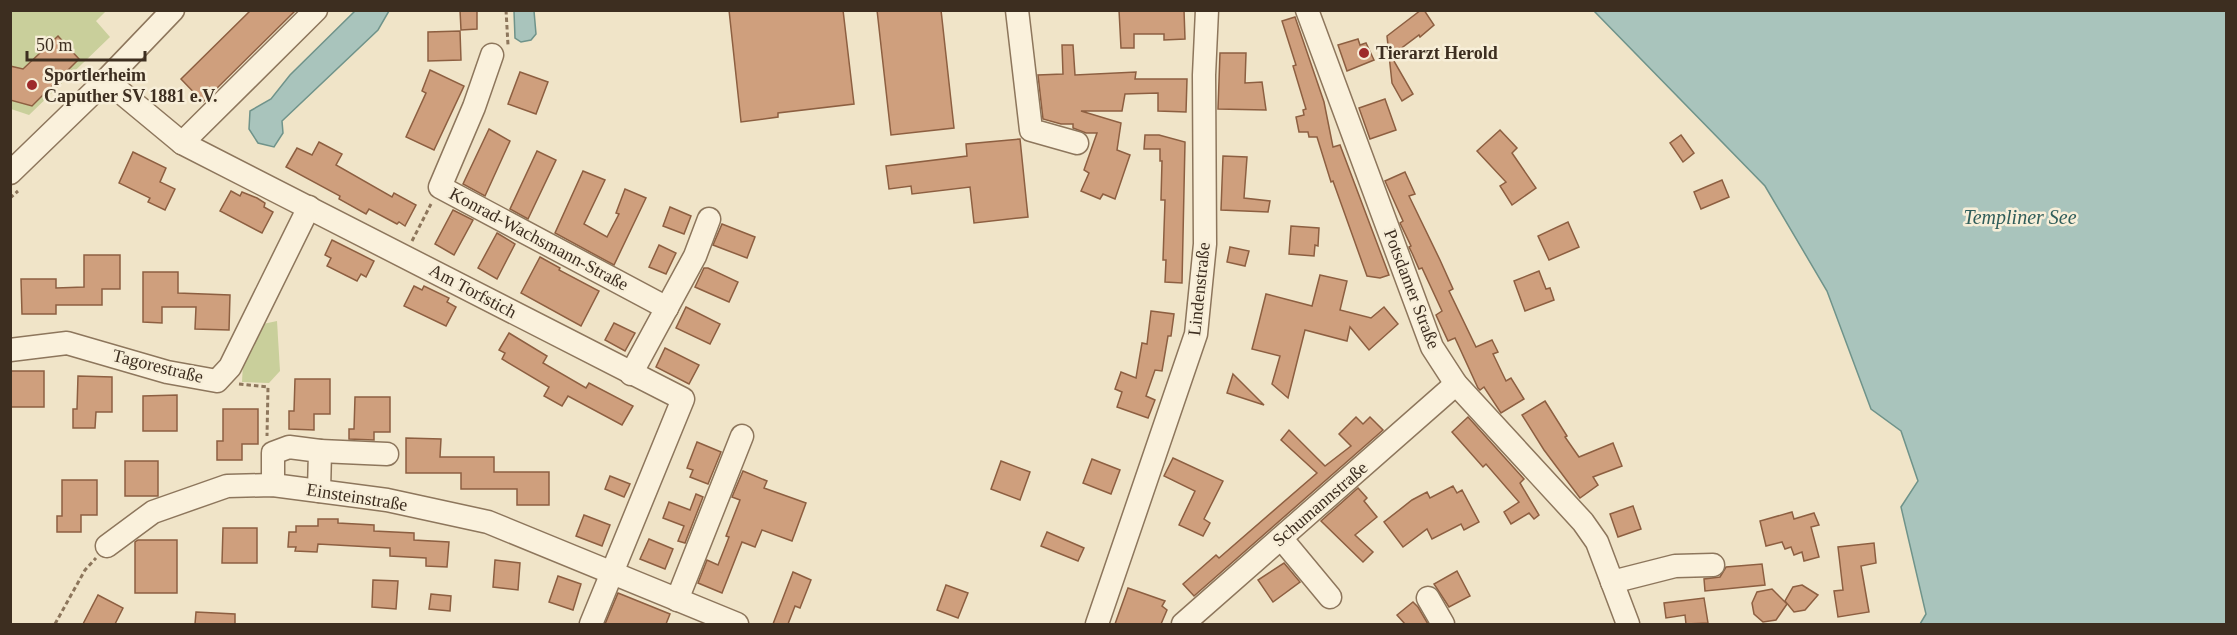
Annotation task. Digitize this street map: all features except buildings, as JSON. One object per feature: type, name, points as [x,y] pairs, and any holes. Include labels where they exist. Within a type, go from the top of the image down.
[{"type":"street","points":[[10,173],[106,80],[173,10]]},
{"type":"street","points":[[182,142],[316,10]]},
{"type":"street","points":[[1017,10],[1031,130],[1077,143]]},
{"type":"street","name":"Lindenstraße","points":[[1096,624],[1196,334],[1205,244],[1204,75],[1207,10]]},
{"type":"street","name":"Potsdamer Straße","points":[[1307,10],[1432,347],[1456,384],[1583,522],[1597,542],[1628,624]]},
{"type":"street","name":"Konrad-Wachsmann-Straße","points":[[492,55],[474,107],[440,187],[667,308]]},
{"type":"street","name":"Am Torfstich","points":[[106,80],[182,142],[683,399],[611,573]]},
{"type":"street","name":"Tagorestraße","points":[[10,350],[68,343],[167,372],[217,381],[230,367],[309,207]]},
{"type":"street","points":[[631,374],[695,256],[709,219]]},
{"type":"street","name":"Schumannstraße","points":[[1183,624],[1456,384]]},
{"type":"street","points":[[677,600],[742,436]]},
{"type":"street","points":[[273,485],[273,453],[289,447],[387,454]]},
{"type":"street","points":[[319,491],[320,451]]},
{"type":"street","name":"Einsteinstraße","points":[[107,546],[153,512],[227,486],[273,485],[387,500],[488,522],[737,624]]},
{"type":"street","points":[[1281,538],[1330,597]]},
{"type":"street","points":[[1612,582],[1675,566],[1713,565]]},
{"type":"street","points":[[591,624],[611,573]]},
{"type":"street","points":[[1428,598],[1443,624]]},
{"type":"path","points":[[492,55],[508,54],[506,10]]},
{"type":"path","points":[[405,256],[440,187]]},
{"type":"path","points":[[217,381],[268,387],[267,444],[273,453]]},
{"type":"path","points":[[55,624],[85,570],[107,546]]},
{"type":"green space","points":[[10,11],[106,11],[96,21],[110,37],[29,115],[11,109]]},
{"type":"green space","points":[[277,321],[280,371],[269,383],[242,382],[243,363],[263,324]]},
{"type":"water","points":[[355,11],[389,11],[378,30],[282,121],[283,133],[274,147],[258,143],[249,129],[250,111],[271,99],[290,75]]},
{"type":"water","points":[[514,11],[534,11],[536,34],[531,40],[521,42],[515,38]]},
{"type":"water","name":"Templiner See","points":[[1594,11],[2226,11],[2226,624],[1920,624],[1926,614],[1901,507],[1918,481],[1901,431],[1871,409],[1827,291],[1765,186]]},
{"type":"place","name":"Tierarzt Herold","points":[[1364,53]]},
{"type":"place","name":"Sportlerheim Caputher SV 1881 e.V.","points":[[32,85]]}]
